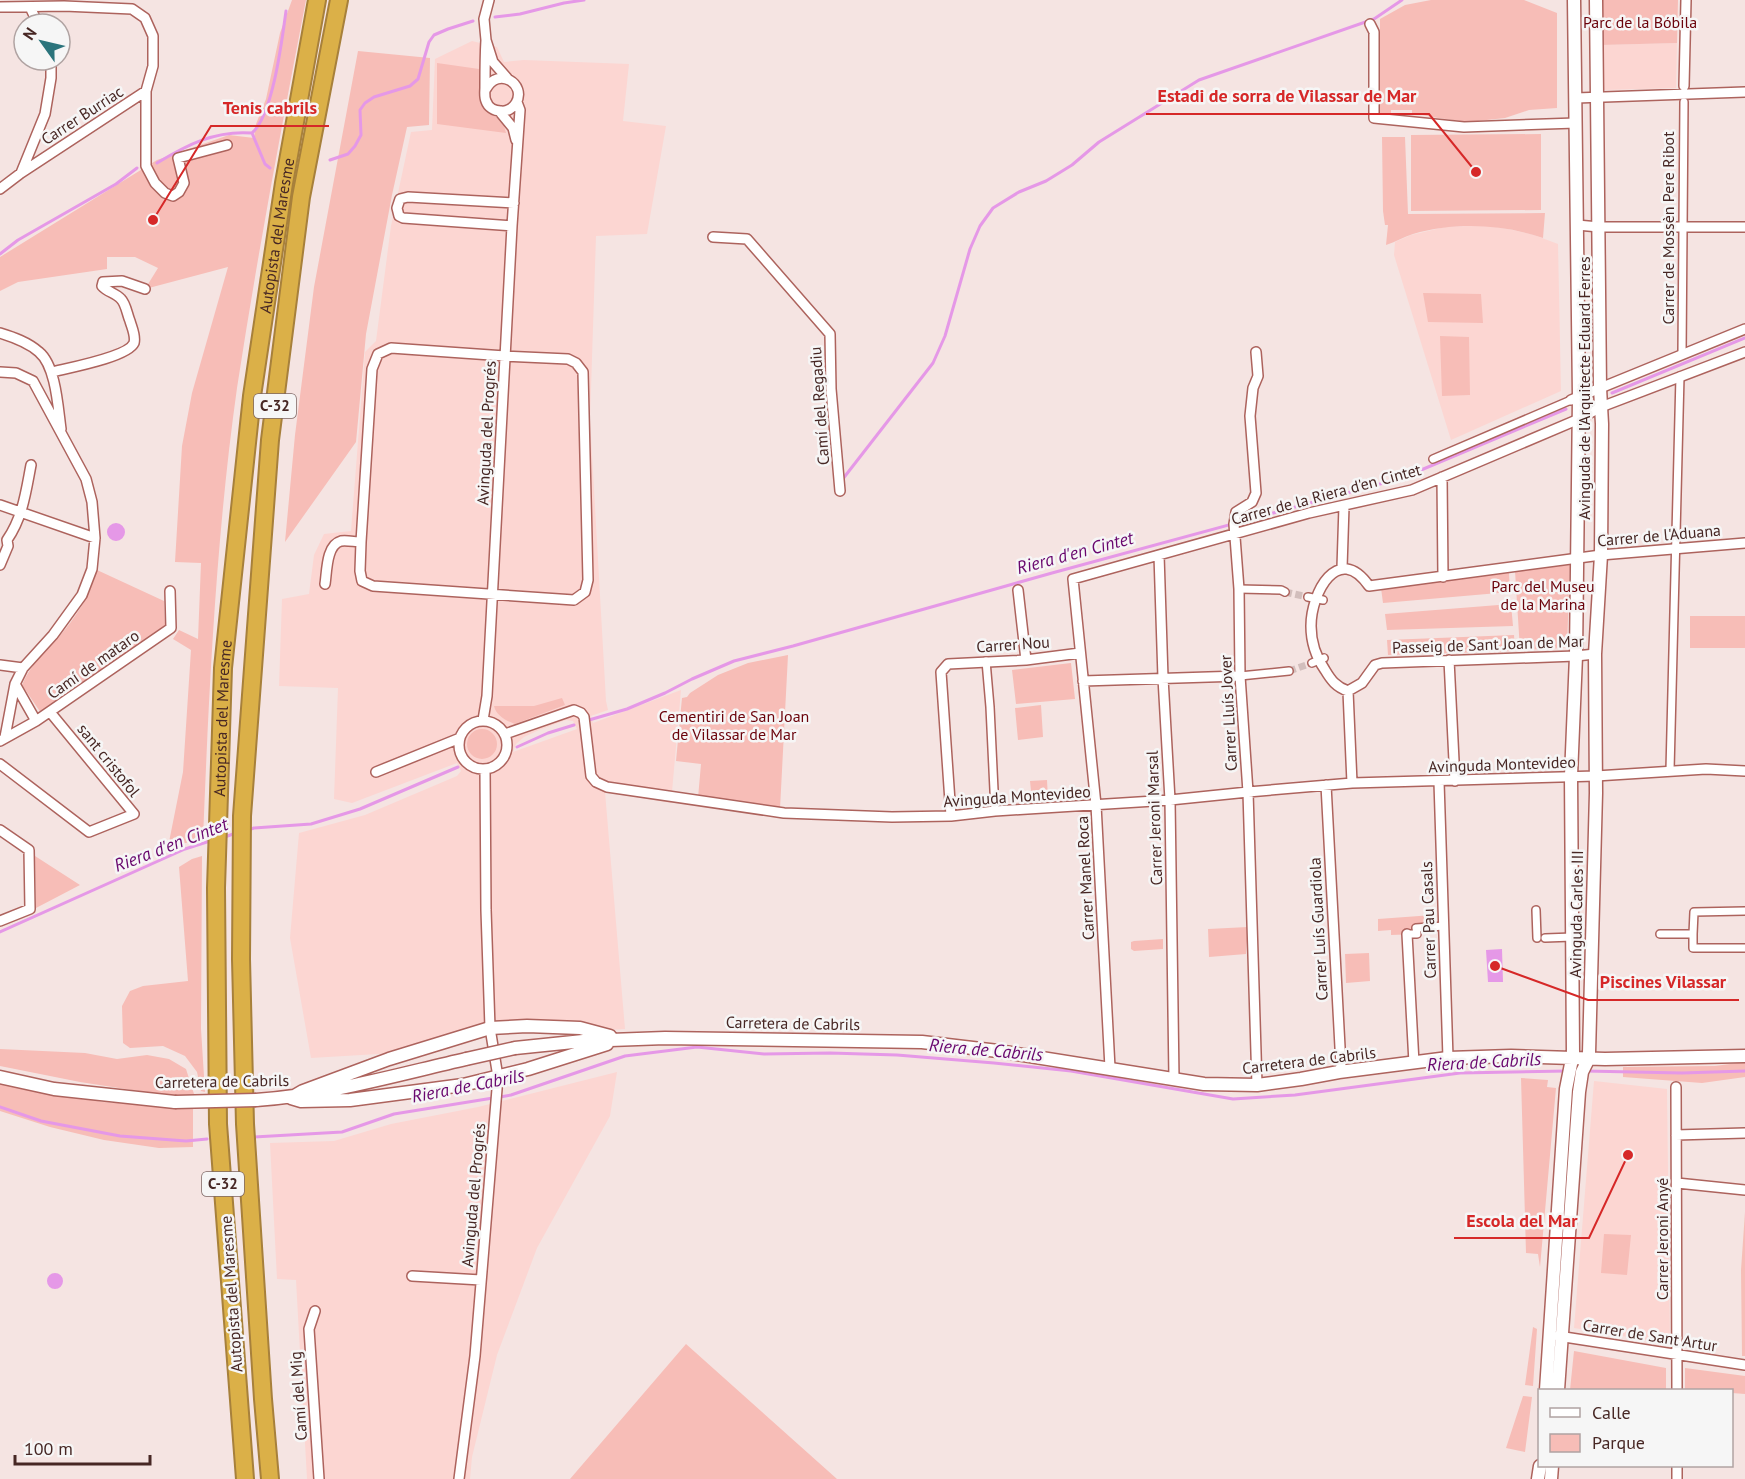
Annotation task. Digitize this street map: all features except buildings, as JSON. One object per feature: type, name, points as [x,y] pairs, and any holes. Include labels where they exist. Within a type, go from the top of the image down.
[{"type":"highway","name":"Autopista del Maresme","points":[[245,1479],[219,1124],[216,888],[223,668],[252,396],[284,183],[317,0]]},
{"type":"highway","name":"Autopista del Maresme","points":[[270,1479],[245,1124],[241,959],[242,816],[270,440],[301,197],[339,0]]},
{"type":"street","points":[[486,40],[493,62],[517,87],[519,96],[511,109],[500,111],[491,108],[485,95],[484,19],[489,0]]},
{"type":"street","name":"Avinguda de l'Arquitecte Eduard Ferres","points":[[1571,776],[1576,656],[1579,419],[1575,398],[1577,225],[1574,0]]},
{"type":"street","name":"Avinguda de l'Arquitecte Eduard Ferres","points":[[1596,0],[1599,97],[1601,407],[1601,555],[1595,654],[1596,776]]},
{"type":"street","points":[[1684,86],[1686,0]]},
{"type":"street","name":"Carrer Burriac","points":[[0,7],[30,7],[65,3],[132,9],[145,18],[153,36],[153,66],[146,91],[0,189]]},
{"type":"street","points":[[30,7],[32,12]]},
{"type":"street","points":[[1370,24],[1374,32],[1374,118],[1464,127],[1576,123]]},
{"type":"street","points":[[21,173],[45,114],[51,72]]},
{"type":"street","points":[[486,89],[495,79],[507,78]]},
{"type":"street","points":[[146,91],[146,166],[155,183],[165,193],[173,196],[179,192],[184,183],[178,158],[227,145]]},
{"type":"street","points":[[1576,98],[1745,92]]},
{"type":"street","name":"Avinguda del Progrés","points":[[483,720],[487,696],[518,148],[520,110],[517,102]]},
{"type":"street","name":"Carrer de Mossèn Pere Ribot","points":[[1682,354],[1684,102]]},
{"type":"street","points":[[500,111],[513,128],[518,148]]},
{"type":"street","points":[[512,226],[404,218],[399,216],[397,208],[400,199],[408,197],[514,203]]},
{"type":"street","points":[[1577,225],[1745,227]]},
{"type":"street","name":"Camí del Regadiu","points":[[713,237],[747,239],[830,334],[831,389],[840,491]]},
{"type":"street","points":[[51,372],[97,361],[129,350],[135,339],[122,299],[105,289],[102,286],[103,282],[122,281],[145,289]]},
{"type":"street","name":"Carrer de la Riera d'en Cintet","points":[[1433,459],[1600,387],[1745,329]]},
{"type":"street","points":[[0,333],[20,340],[40,352],[51,372],[63,438]]},
{"type":"street","points":[[391,348],[505,356],[568,359],[576,363],[583,372],[588,580],[585,592],[574,600],[373,586],[362,581],[361,542],[372,369],[378,354],[391,348]]},
{"type":"street","name":"Carrer Lluís Jover","points":[[1256,352],[1258,376],[1253,388],[1250,416],[1256,493],[1252,502],[1236,512],[1234,534],[1239,589],[1240,676],[1248,792],[1257,1084]]},
{"type":"street","name":"Carrer de la Riera d'en Cintet","points":[[1073,579],[1309,513],[1412,490],[1579,419],[1601,407],[1745,352]]},
{"type":"street","points":[[0,372],[16,373],[33,381],[86,479],[92,501],[94,538],[92,569],[82,596],[23,668],[15,684],[3,739]]},
{"type":"street","points":[[1670,770],[1680,376]]},
{"type":"street","points":[[0,565],[8,546],[4,539],[15,529],[22,512],[31,465]]},
{"type":"street","points":[[1442,477],[1443,577]]},
{"type":"street","points":[[0,505],[94,538]]},
{"type":"street","points":[[1342,568],[1344,506]]},
{"type":"street","points":[[325,584],[331,550],[335,544],[342,541],[361,542]]},
{"type":"street","name":"Carrer de l'Aduana","points":[[1577,558],[1745,543]]},
{"type":"street","name":"Carrer Jeroni Marsal","points":[[1159,555],[1170,800],[1174,1079]]},
{"type":"street","points":[[1352,783],[1348,691],[1332,681],[1318,660],[1311,626],[1316,599],[1323,583],[1332,572],[1342,568],[1352,571],[1363,577],[1369,586],[1577,558]]},
{"type":"street","name":"Carrer Manel Roca","points":[[1073,579],[1096,805],[1110,1068]]},
{"type":"street","points":[[1239,589],[1286,592]]},
{"type":"street","points":[[1018,590],[1026,660]]},
{"type":"street","name":"Camí de mataro","points":[[3,739],[50,712],[171,628],[170,591]]},
{"type":"street","name":"Carrer Nou","points":[[951,816],[941,672],[948,664],[1026,660],[1080,653]]},
{"type":"street","name":"Passeig de Sant Joan de Mar","points":[[1348,691],[1362,683],[1375,665],[1382,663],[1595,654]]},
{"type":"street","points":[[1449,660],[1455,781]]},
{"type":"street","points":[[986,661],[995,811]]},
{"type":"street","points":[[0,665],[23,668]]},
{"type":"street","points":[[1083,681],[1240,676],[1289,671]]},
{"type":"street","points":[[15,684],[36,721]]},
{"type":"street","name":"Avinguda Montevideo","points":[[505,734],[574,710],[584,717],[591,776],[596,782],[607,787],[784,813],[892,817],[951,816],[1170,800],[1352,783],[1596,776],[1670,770],[1745,771]]},
{"type":"street","name":"sant cristofol","points":[[0,764],[89,832],[134,814],[50,712]]},
{"type":"street","points":[[483,720],[490,721],[497,724],[505,734],[508,745],[505,755],[493,767],[485,769],[474,767],[464,759],[459,750],[460,738],[464,729],[471,724],[483,720]]},
{"type":"street","points":[[376,772],[460,738]]},
{"type":"street","name":"Avinguda del Progrés","points":[[459,1479],[476,1356],[498,1077],[490,1028],[485,769]]},
{"type":"street","name":"Avinguda Carles III","points":[[1571,776],[1573,1003],[1576,1073]]},
{"type":"street","name":"Avinguda Carles III","points":[[1576,1073],[1590,1005],[1596,776]]},
{"type":"street","name":"Carrer Pau Casals","points":[[1438,782],[1448,1058]]},
{"type":"street","name":"Carrer Luís Guardiola","points":[[1326,785],[1341,1066],[1339,1072]]},
{"type":"street","points":[[0,830],[29,850],[30,909],[0,921]]},
{"type":"street","points":[[1536,910],[1541,938],[1573,937]]},
{"type":"street","points":[[1745,911],[1694,912],[1693,934],[1693,948],[1745,948]]},
{"type":"street","points":[[1414,1063],[1407,934],[1417,934],[1416,928],[1444,926]]},
{"type":"street","points":[[1660,934],[1693,934]]},
{"type":"street","points":[[1573,1003],[1579,1014],[1587,1012],[1590,1005]]},
{"type":"street","points":[[291,1098],[303,1091],[389,1059],[490,1028],[527,1026],[580,1028],[623,1040]]},
{"type":"street","name":"Carretera de Cabrils","points":[[0,1077],[54,1089],[175,1102],[291,1098],[336,1090],[515,1048],[583,1041],[665,1038],[922,1042],[998,1051],[1204,1084],[1233,1086],[1301,1079],[1448,1058],[1511,1056],[1576,1073],[1745,1056]]},
{"type":"street","points":[[291,1098],[301,1101],[350,1100],[463,1085],[623,1040]]},
{"type":"street","points":[[1546,1389],[1556,1336],[1576,1073]]},
{"type":"street","name":"Carrer Jeroni Anyé","points":[[1676,1087],[1677,1389]]},
{"type":"street","points":[[1676,1135],[1745,1133]]},
{"type":"street","points":[[1677,1183],[1745,1190]]},
{"type":"street","points":[[412,1276],[481,1280]]},
{"type":"street","name":"Camí del Mig","points":[[315,1311],[309,1329],[320,1479]]},
{"type":"street","points":[[1556,1336],[1558,1389]]},
{"type":"street","name":"Carrer de Sant Artur","points":[[1556,1336],[1745,1365]]},
{"type":"shaded area","points":[[472,41],[497,47],[504,62],[524,60],[629,64],[623,121],[666,126],[647,234],[596,236],[590,419],[608,710],[591,716],[593,723],[681,690],[671,803],[605,792],[625,1029],[562,1033],[501,1032],[395,1053],[311,1058],[290,938],[299,833],[365,815],[457,776],[461,771],[457,763],[352,803],[334,799],[338,688],[279,686],[282,599],[309,594],[314,555],[324,534],[351,531],[365,352],[376,341],[391,226],[411,132],[432,130],[435,59]],"holes":[[[566,720],[573,721],[577,729],[513,752],[516,744],[524,737]]]},
{"type":"shaded area","points":[[1677,43],[1676,88],[1602,90],[1601,45]]},
{"type":"shaded area","points":[[1490,226],[1513,230],[1558,244],[1561,391],[1451,440],[1394,255],[1395,242],[1411,235],[1445,227]]},
{"type":"shaded area","points":[[116,523],[122,526],[125,532],[122,538],[116,541],[110,538],[107,532],[110,526]]},
{"type":"shaded area","points":[[1502,949],[1503,982],[1488,982],[1486,950]]},
{"type":"shaded area","points":[[617,1072],[610,1116],[537,1248],[497,1355],[472,1457],[470,1479],[307,1479],[296,1280],[277,1279],[270,1143],[334,1141],[391,1124],[478,1107]]},
{"type":"shaded area","points":[[1594,1081],[1667,1089],[1670,1344],[1574,1328]]},
{"type":"shaded area","points":[[55,1273],[61,1275],[63,1281],[61,1287],[55,1289],[49,1287],[47,1281],[49,1275]]},
{"type":"green space","points":[[292,0],[306,0],[245,339],[224,500],[211,670],[203,839],[168,847],[183,772],[191,650],[173,639],[179,630],[198,639],[201,563],[175,562],[182,446],[192,393],[228,267],[145,289],[158,268],[135,257],[107,257],[107,269],[18,282],[0,291],[0,257],[157,160],[229,135],[254,138],[256,124],[266,99],[280,33]]},
{"type":"green space","points":[[1431,0],[1524,0],[1557,13],[1557,108],[1529,110],[1505,118],[1468,122],[1412,113],[1412,110],[1391,110],[1391,114],[1380,114],[1380,19],[1405,5]]},
{"type":"green space","name":"Parc de la Bóbila","points":[[1601,0],[1678,0],[1677,43],[1601,45]]},
{"type":"green space","points":[[358,51],[430,58],[429,125],[407,127],[366,334],[356,442],[285,542],[295,435],[314,287]]},
{"type":"green space","points":[[437,63],[479,69],[480,99],[504,126],[506,133],[437,124]]},
{"type":"green space","points":[[1541,134],[1541,210],[1411,211],[1411,135]]},
{"type":"green space","points":[[1382,137],[1405,137],[1408,214],[1545,213],[1543,238],[1495,227],[1462,226],[1413,234],[1386,245],[1388,225],[1385,225],[1383,211]]},
{"type":"green space","points":[[1423,293],[1481,294],[1483,323],[1428,322]]},
{"type":"green space","points":[[1440,336],[1469,337],[1470,395],[1442,396]]},
{"type":"green space","name":"Parc del Museu de la Marina","points":[[1570,565],[1567,646],[1520,650],[1515,571]]},
{"type":"green space","points":[[97,570],[164,601],[165,625],[123,658],[41,713],[22,685],[33,665],[76,614],[90,589]]},
{"type":"green space","points":[[1509,573],[1510,592],[1383,603],[1381,588]]},
{"type":"green space","points":[[1511,604],[1513,626],[1387,630],[1385,614]]},
{"type":"green space","points":[[1690,616],[1745,616],[1745,648],[1690,648]]},
{"type":"green space","points":[[1514,635],[1515,651],[1388,655],[1387,640]]},
{"type":"green space","name":"Cementiri de San Joan de Vilassar de Mar","points":[[788,655],[780,809],[698,798],[701,764],[676,761],[682,698],[687,697],[718,675],[748,663]]},
{"type":"green space","points":[[1071,663],[1075,699],[1016,704],[1012,670]]},
{"type":"green space","points":[[562,698],[565,705],[515,724],[502,717],[494,706],[534,706]]},
{"type":"green space","points":[[1041,705],[1043,737],[1018,740],[1015,708]]},
{"type":"green space","points":[[482,729],[493,733],[497,744],[493,755],[482,759],[471,755],[467,744],[471,733]]},
{"type":"green space","points":[[1047,780],[1048,799],[1032,800],[1030,781]]},
{"type":"green space","points":[[35,856],[80,885],[36,908]]},
{"type":"green space","points":[[202,856],[201,1029],[205,1092],[201,1091],[197,1072],[185,1056],[163,1046],[130,1048],[123,1043],[122,1006],[130,991],[143,986],[188,981],[179,867]]},
{"type":"green space","points":[[1433,915],[1434,928],[1418,930],[1418,934],[1391,935],[1391,930],[1378,931],[1378,919]]},
{"type":"green space","points":[[1248,927],[1246,954],[1209,957],[1208,929]]},
{"type":"green space","points":[[1163,939],[1163,949],[1134,951],[1131,949],[1131,942],[1134,941]]},
{"type":"green space","points":[[1369,953],[1370,981],[1346,983],[1345,954]]},
{"type":"green space","points":[[0,1049],[85,1053],[117,1059],[147,1055],[169,1059],[186,1069],[194,1094],[177,1097],[80,1082],[0,1066]]},
{"type":"green space","points":[[1745,1062],[1745,1077],[1702,1083],[1623,1077],[1623,1067],[1715,1066]]},
{"type":"green space","points":[[1521,1078],[1548,1080],[1547,1087],[1556,1088],[1540,1267],[1538,1254],[1526,1253]]},
{"type":"green space","points":[[0,1082],[103,1102],[193,1108],[193,1147],[159,1148],[104,1140],[50,1127],[0,1111]]},
{"type":"green space","points":[[1745,1212],[1745,1356],[1742,1356],[1741,1270]]},
{"type":"green space","points":[[1604,1234],[1631,1235],[1627,1275],[1601,1273]]},
{"type":"green space","points":[[1533,1327],[1537,1329],[1533,1386],[1525,1385]]},
{"type":"green space","points":[[686,1344],[837,1479],[570,1479]]},
{"type":"green space","points":[[1574,1351],[1666,1368],[1666,1389],[1570,1389]]},
{"type":"green space","points":[[1685,1368],[1745,1376],[1745,1394],[1733,1393],[1733,1389],[1685,1389]]},
{"type":"green space","points":[[1523,1396],[1532,1397],[1525,1452],[1506,1448]]},
{"type":"waterway","points":[[495,17],[584,0]]},
{"type":"waterway","points":[[842,480],[933,363],[945,336],[970,249],[980,226],[993,208],[1072,165],[1099,142],[1199,80],[1374,19],[1402,0]]},
{"type":"waterway","points":[[252,133],[266,110],[271,94],[286,11]]},
{"type":"waterway","points":[[330,160],[348,154],[355,146],[361,135],[360,110],[365,103],[374,97],[410,86],[418,79],[429,42],[434,35],[473,21]]},
{"type":"waterway","points":[[157,163],[179,150],[214,136],[252,133],[265,164],[270,168]]},
{"type":"waterway","points":[[0,254],[18,240],[116,184],[137,168]]},
{"type":"waterway","name":"Riera d'en Cintet","points":[[1612,393],[1745,338]]},
{"type":"waterway","name":"Riera d'en Cintet","points":[[589,720],[627,709],[734,661],[1402,478],[1566,409]]},
{"type":"waterway","name":"Riera d'en Cintet","points":[[517,747],[548,733],[574,725]]},
{"type":"waterway","name":"Riera d'en Cintet","points":[[248,830],[311,824],[360,809],[458,767]]},
{"type":"waterway","name":"Riera d'en Cintet","points":[[222,838],[236,833]]},
{"type":"waterway","name":"Riera d'en Cintet","points":[[0,932],[185,849],[210,841]]},
{"type":"waterway","name":"Riera de Cabrils","points":[[500,1097],[625,1056],[697,1047],[764,1054],[897,1055],[994,1063],[1071,1071],[1233,1099],[1295,1095],[1460,1073],[1567,1071]]},
{"type":"waterway","name":"Riera de Cabrils","points":[[1585,1071],[1682,1073],[1745,1071]]},
{"type":"waterway","name":"Riera de Cabrils","points":[[252,1137],[342,1132],[394,1114],[493,1098]]},
{"type":"waterway","name":"Riera de Cabrils","points":[[0,1107],[41,1121],[120,1136],[186,1141],[207,1139]]},
{"type":"tunnel","points":[[1285,592],[1308,597]]},
{"type":"tunnel","points":[[1289,671],[1312,663]]},
{"type":"place","name":"Estadi de sorra de Vilassar de Mar","points":[[1476,172]]},
{"type":"place","name":"Tenis cabrils","points":[[153,220]]},
{"type":"place","name":"Piscines Vilassar","points":[[1495,966]]},
{"type":"place","name":"Escola del Mar","points":[[1628,1155]]}]
